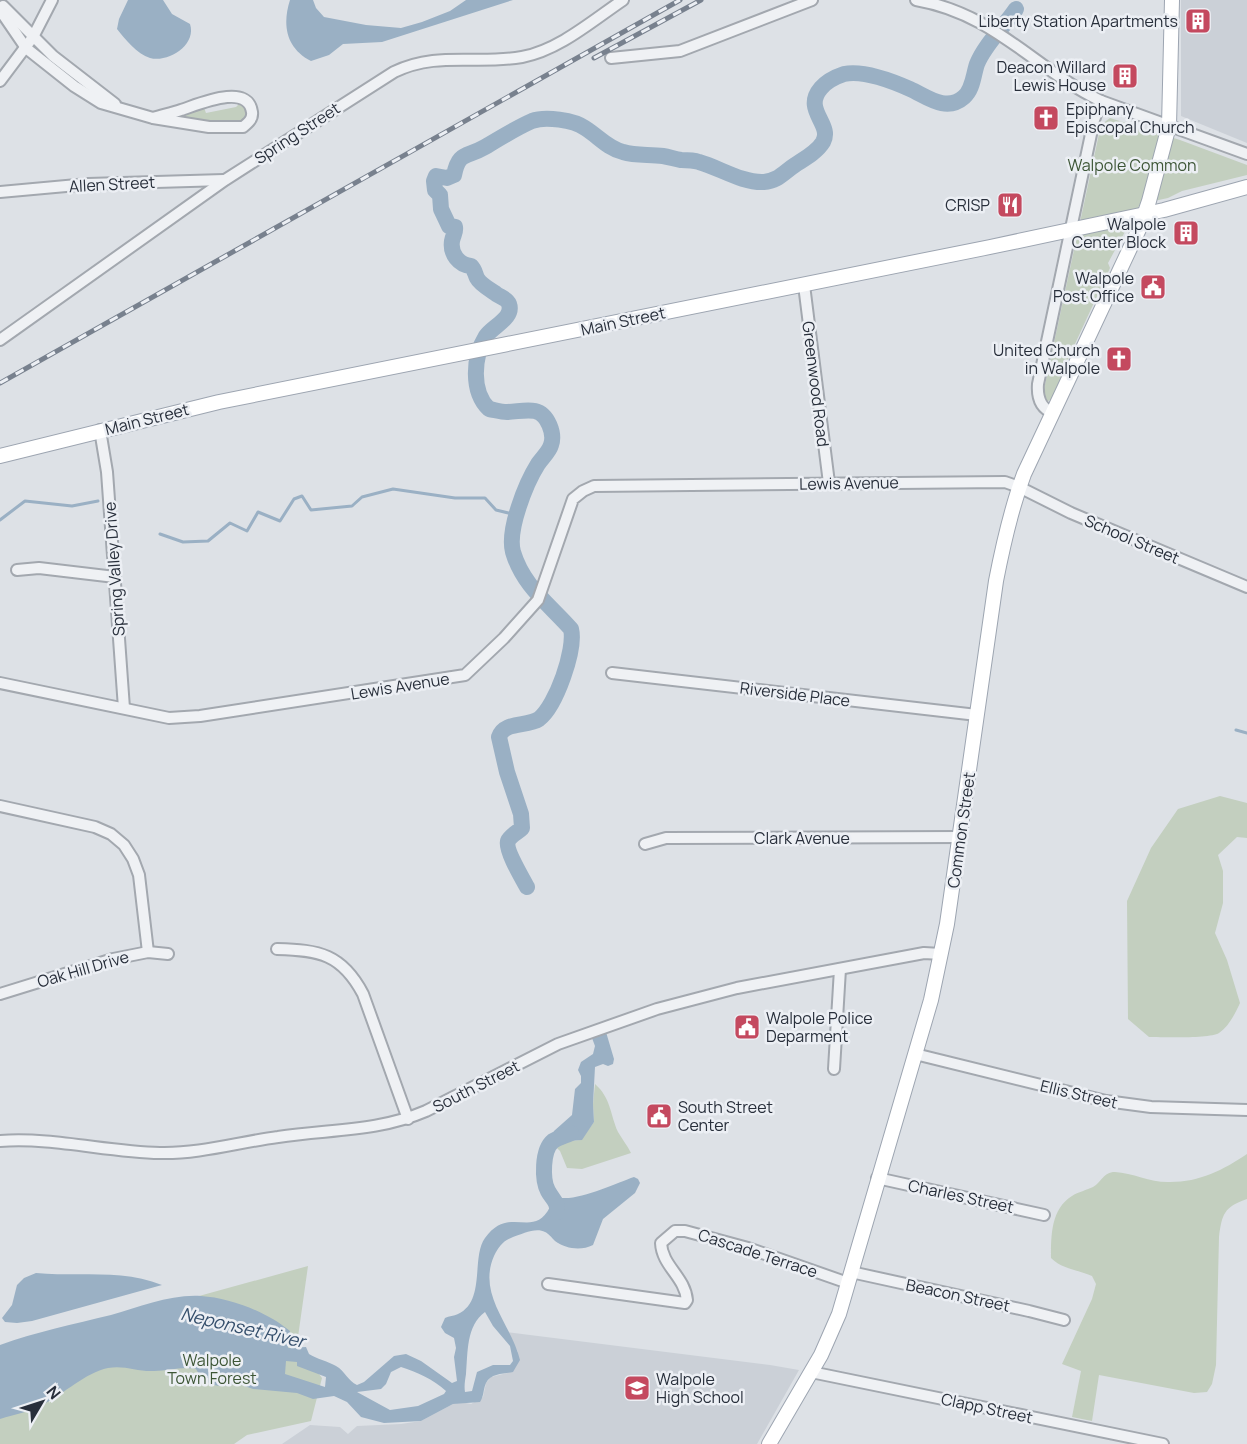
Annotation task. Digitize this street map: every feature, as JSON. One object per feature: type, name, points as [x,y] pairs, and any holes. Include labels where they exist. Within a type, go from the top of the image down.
[{"type":"main road","name":"Common Street","points":[[769,1444],[830,1336],[850,1278],[877,1178],[931,1000],[960,837],[996,581],[1004,541],[1019,487],[1145,214],[1169,126],[1172,0]]},
{"type":"main road","name":"Main Street","points":[[0,456],[219,402],[1071,230],[1247,188]]},
{"type":"street","points":[[0,81],[26,48],[52,0]]},
{"type":"street","name":"Spring Street","points":[[0,340],[225,180],[378,81],[407,66],[433,60],[489,60],[534,54],[563,40],[623,0]]},
{"type":"street","points":[[611,58],[680,51],[812,0]]},
{"type":"street","points":[[916,0],[954,10],[994,30],[1082,91],[1101,101],[1247,154]]},
{"type":"street","points":[[0,3],[53,56],[120,107]]},
{"type":"street","points":[[0,9],[26,48],[87,96],[102,103],[153,118],[209,127],[243,127],[251,119],[252,113],[250,105],[245,100],[225,96],[153,118]]},
{"type":"street","points":[[1053,413],[1041,403],[1038,384],[1094,120],[1101,101]]},
{"type":"street","name":"Allen Street","points":[[0,192],[100,183],[225,180]]},
{"type":"street","name":"Greenwood Road","points":[[804,285],[828,483]]},
{"type":"street","name":"Spring Valley Drive","points":[[100,430],[107,472],[124,708]]},
{"type":"street","name":"Lewis Avenue","points":[[0,683],[169,718],[200,716],[465,675],[504,638],[540,596],[573,500],[583,491],[594,486],[1005,482],[1019,487]]},
{"type":"street","name":"School Street","points":[[1019,487],[1071,513],[1247,587]]},
{"type":"street","points":[[17,570],[39,568],[115,577]]},
{"type":"street","name":"Riverside Place","points":[[612,673],[977,715]]},
{"type":"street","points":[[0,806],[96,828],[111,834],[124,845],[139,875],[148,952]]},
{"type":"street","name":"Clark Avenue","points":[[645,844],[666,838],[960,837]]},
{"type":"street","points":[[277,950],[309,950],[321,953],[344,966],[352,975],[363,994],[408,1119]]},
{"type":"street","name":"Oak Hill Drive","points":[[0,994],[113,959],[148,952],[168,954]]},
{"type":"street","name":"South Street","points":[[0,1141],[27,1140],[143,1152],[175,1153],[280,1136],[381,1126],[408,1119],[558,1044],[695,998],[924,952],[941,954]]},
{"type":"street","points":[[834,1070],[840,969]]},
{"type":"street","name":"Ellis Street","points":[[915,1054],[1106,1101],[1151,1107],[1247,1110]]},
{"type":"street","name":"Charles Street","points":[[877,1178],[1044,1215]]},
{"type":"street","name":"Cascade Terrace","points":[[548,1284],[685,1303],[687,1300],[685,1288],[662,1254],[662,1243],[675,1231],[685,1231],[850,1278]]},
{"type":"street","name":"Beacon Street","points":[[850,1278],[1029,1311],[1064,1320]]},
{"type":"street","name":"Clapp Street","points":[[811,1372],[1163,1444]]},
{"type":"shaded area","points":[[1181,0],[1247,0],[1247,143],[1181,116]]},
{"type":"shaded area","name":"Walpole High School","points":[[507,1332],[799,1370],[757,1444],[282,1444],[310,1425],[340,1427],[348,1434],[357,1426],[421,1421],[453,1404],[461,1402],[471,1404],[483,1397],[486,1383],[491,1377],[507,1373],[518,1352]]},
{"type":"green space","points":[[241,102],[248,108],[246,119],[241,123],[184,120],[182,116],[182,113],[203,105],[206,113],[236,107]]},
{"type":"green space","name":"Walpole Common","points":[[1110,118],[1180,140],[1247,165],[1247,175],[1140,204],[1108,263],[1110,268],[1062,372],[1063,376],[1053,399],[1048,401],[1044,399],[1043,394],[1099,134],[1102,124]]},
{"type":"green space","points":[[1220,796],[1247,803],[1247,838],[1237,837],[1218,855],[1223,871],[1223,903],[1215,933],[1227,960],[1240,1003],[1229,1023],[1214,1035],[1149,1037],[1128,1019],[1127,901],[1151,848],[1178,809]]},
{"type":"green space","points":[[595,1084],[610,1106],[618,1132],[631,1153],[582,1169],[567,1168],[560,1151],[551,1142],[581,1140],[594,1122]]},
{"type":"green space","points":[[1247,1154],[1247,1199],[1229,1208],[1223,1217],[1220,1229],[1216,1365],[1212,1384],[1207,1392],[1194,1393],[1099,1375],[1092,1421],[1072,1417],[1081,1371],[1062,1364],[1092,1299],[1096,1284],[1092,1276],[1065,1267],[1051,1258],[1052,1232],[1060,1208],[1072,1196],[1093,1187],[1111,1172],[1163,1182],[1191,1180],[1211,1174]]},
{"type":"green space","name":"Walpole Town Forest","points":[[308,1266],[297,1344],[322,1378],[311,1421],[247,1435],[234,1444],[0,1444],[0,1351]]},
{"type":"water","points":[[128,0],[163,0],[172,14],[190,24],[191,32],[185,45],[172,55],[157,59],[145,56],[136,50],[117,29]]},
{"type":"water","points":[[290,0],[313,0],[316,8],[324,17],[366,25],[401,28],[450,11],[466,0],[513,0],[382,42],[343,44],[329,55],[311,61],[296,50],[288,35],[286,18]]},
{"type":"water","points":[[606,1032],[614,1059],[613,1064],[595,1067],[594,1122],[582,1140],[551,1142],[554,1131],[572,1115],[575,1089],[581,1083],[578,1070],[581,1062],[593,1054],[595,1046],[592,1038]]},
{"type":"water","points":[[634,1177],[640,1183],[635,1193],[603,1219],[593,1245],[584,1248],[569,1247],[559,1244],[546,1233],[537,1230],[510,1239],[498,1249],[490,1270],[490,1284],[498,1310],[520,1360],[513,1372],[498,1374],[488,1380],[480,1402],[453,1404],[421,1421],[384,1423],[361,1417],[347,1402],[334,1396],[313,1399],[297,1393],[253,1389],[236,1383],[218,1386],[203,1379],[196,1369],[191,1368],[148,1371],[114,1367],[91,1374],[39,1407],[0,1419],[0,1345],[156,1302],[190,1296],[224,1300],[248,1307],[271,1318],[290,1331],[288,1348],[306,1347],[309,1354],[336,1366],[357,1385],[364,1382],[394,1356],[406,1354],[421,1361],[452,1383],[457,1381],[454,1357],[456,1348],[454,1338],[445,1333],[441,1327],[445,1318],[467,1308],[472,1299],[481,1246],[485,1238],[494,1228],[503,1223],[536,1221],[550,1207],[547,1194],[553,1192],[557,1197],[574,1197],[595,1192]],"holes":[[[485,1312],[493,1326],[510,1346],[513,1361],[510,1365],[493,1365],[477,1372],[472,1391],[465,1392],[469,1340],[474,1324]],[[286,1361],[297,1362],[297,1366],[326,1377],[325,1387],[285,1374]],[[401,1367],[407,1369],[430,1379],[446,1391],[418,1406],[390,1410],[357,1392],[381,1389],[391,1372]]]},
{"type":"water","points":[[36,1273],[116,1275],[162,1285],[32,1321],[5,1322],[2,1318],[12,1305],[17,1285],[24,1278]]},
{"type":"waterway","name":"Neponset River","points":[[527,887],[514,864],[508,845],[510,837],[522,828],[521,814],[507,772],[499,737],[511,726],[539,719],[552,702],[568,663],[571,629],[523,575],[517,564],[512,543],[515,519],[523,494],[538,464],[550,448],[552,435],[547,420],[540,413],[532,410],[507,412],[489,409],[483,402],[477,384],[478,354],[489,332],[506,318],[510,309],[509,304],[482,284],[471,266],[463,264],[456,258],[452,250],[455,227],[449,226],[441,209],[440,195],[435,190],[436,176],[447,178],[454,175],[458,162],[464,156],[532,121],[552,119],[580,125],[607,145],[623,152],[694,161],[748,180],[769,181],[810,155],[823,142],[824,129],[815,103],[821,88],[829,81],[844,74],[868,75],[895,83],[936,102],[957,102],[969,90],[977,64],[985,50],[1016,9]]},
{"type":"waterway","points":[[160,534],[183,542],[208,541],[230,523],[247,531],[258,512],[280,521],[294,499],[302,496],[311,510],[352,506],[362,497],[393,489],[455,498],[485,498],[496,510],[517,515]]},
{"type":"waterway","points":[[0,520],[25,501],[72,506],[98,501]]},
{"type":"waterway","points":[[1236,730],[1247,733]]},
{"type":"waterway","name":"Neponset River","points":[[557,1212],[556,1203],[546,1186],[545,1158],[549,1145],[553,1141],[571,1133]]},
{"type":"railway","points":[[0,383],[680,0]]},
{"type":"railway","points":[[594,58],[701,0]]},
{"type":"place","name":"Liberty Station Apartments","points":[[1198,21]]},
{"type":"place","name":"Deacon Willard Lewis House","points":[[1125,76]]},
{"type":"place","name":"Epiphany Episcopal Church","points":[[1046,118]]},
{"type":"place","name":"CRISP","points":[[1010,205]]},
{"type":"place","name":"Walpole Center Block","points":[[1186,233]]},
{"type":"place","name":"Walpole Post Office","points":[[1153,287]]},
{"type":"place","name":"United Church in Walpole","points":[[1119,359]]},
{"type":"place","name":"Walpole Police Deparment","points":[[747,1027]]},
{"type":"place","name":"South Street Center","points":[[659,1116]]},
{"type":"place","name":"Walpole High School","points":[[637,1388]]}]
